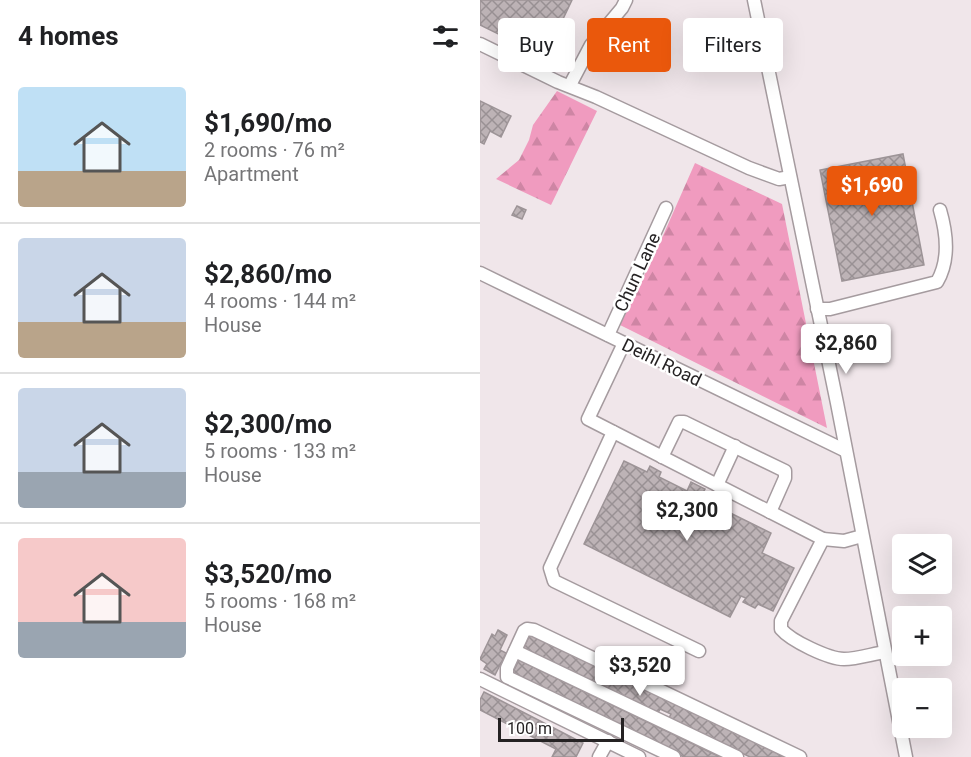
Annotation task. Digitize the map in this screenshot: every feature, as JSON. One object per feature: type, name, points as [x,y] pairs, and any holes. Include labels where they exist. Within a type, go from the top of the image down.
[{"type":"street","points":[[570,86],[591,45],[626,0]]},
{"type":"street","points":[[750,1],[790,177],[906,757]]},
{"type":"street","points":[[480,44],[749,168],[779,179],[790,177]]},
{"type":"street","name":"Chun Lane","points":[[608,335],[666,208]]},
{"type":"street","points":[[817,309],[830,309],[938,282],[944,271],[947,233],[940,210]]},
{"type":"street","name":"Deihl Road","points":[[480,273],[844,450]]},
{"type":"street","points":[[624,343],[588,419],[823,538],[844,542],[862,536]]},
{"type":"street","points":[[662,457],[677,426],[684,422],[785,471],[785,478],[770,512]]},
{"type":"street","points":[[613,432],[550,568],[550,574],[554,581],[699,651]]},
{"type":"street","points":[[717,485],[735,446]]},
{"type":"street","points":[[823,538],[781,621],[781,629],[790,637],[836,659],[885,652]]},
{"type":"street","points":[[674,757],[507,676],[507,668],[526,629],[534,630],[800,757]]},
{"type":"street","points":[[515,651],[737,757]]},
{"type":"street","points":[[480,678],[608,741],[626,754],[639,757]]},
{"type":"street","points":[[599,757],[608,741]]},
{"type":"green space","points":[[557,91],[597,111],[551,205],[496,179],[519,160],[529,140],[533,125]]},
{"type":"green space","points":[[695,163],[782,204],[827,428],[620,325]]},
{"type":"building","points":[[480,0],[572,0],[563,18],[498,18],[498,34],[480,25]]},
{"type":"building","points":[[480,101],[511,116],[501,137],[490,131],[484,144],[480,142]]},
{"type":"building","points":[[903,154],[924,265],[842,281],[820,170]]},
{"type":"building","points":[[517,206],[526,210],[522,219],[512,215]]},
{"type":"building","points":[[624,461],[647,472],[650,466],[661,472],[659,477],[687,491],[691,482],[705,489],[700,498],[771,533],[762,553],[794,568],[773,611],[758,604],[755,608],[743,602],[746,598],[741,596],[730,617],[584,544]]},
{"type":"building","points":[[498,630],[507,635],[500,650],[506,653],[495,675],[484,669],[487,664],[480,659],[492,634],[495,636]]},
{"type":"building","points":[[530,634],[786,757],[750,757],[669,718],[671,714],[660,709],[656,717],[522,652]]},
{"type":"building","points":[[519,660],[720,757],[684,757],[512,674]]},
{"type":"building","points":[[484,692],[583,743],[576,757],[552,757],[556,749],[480,710],[480,700]]}]
